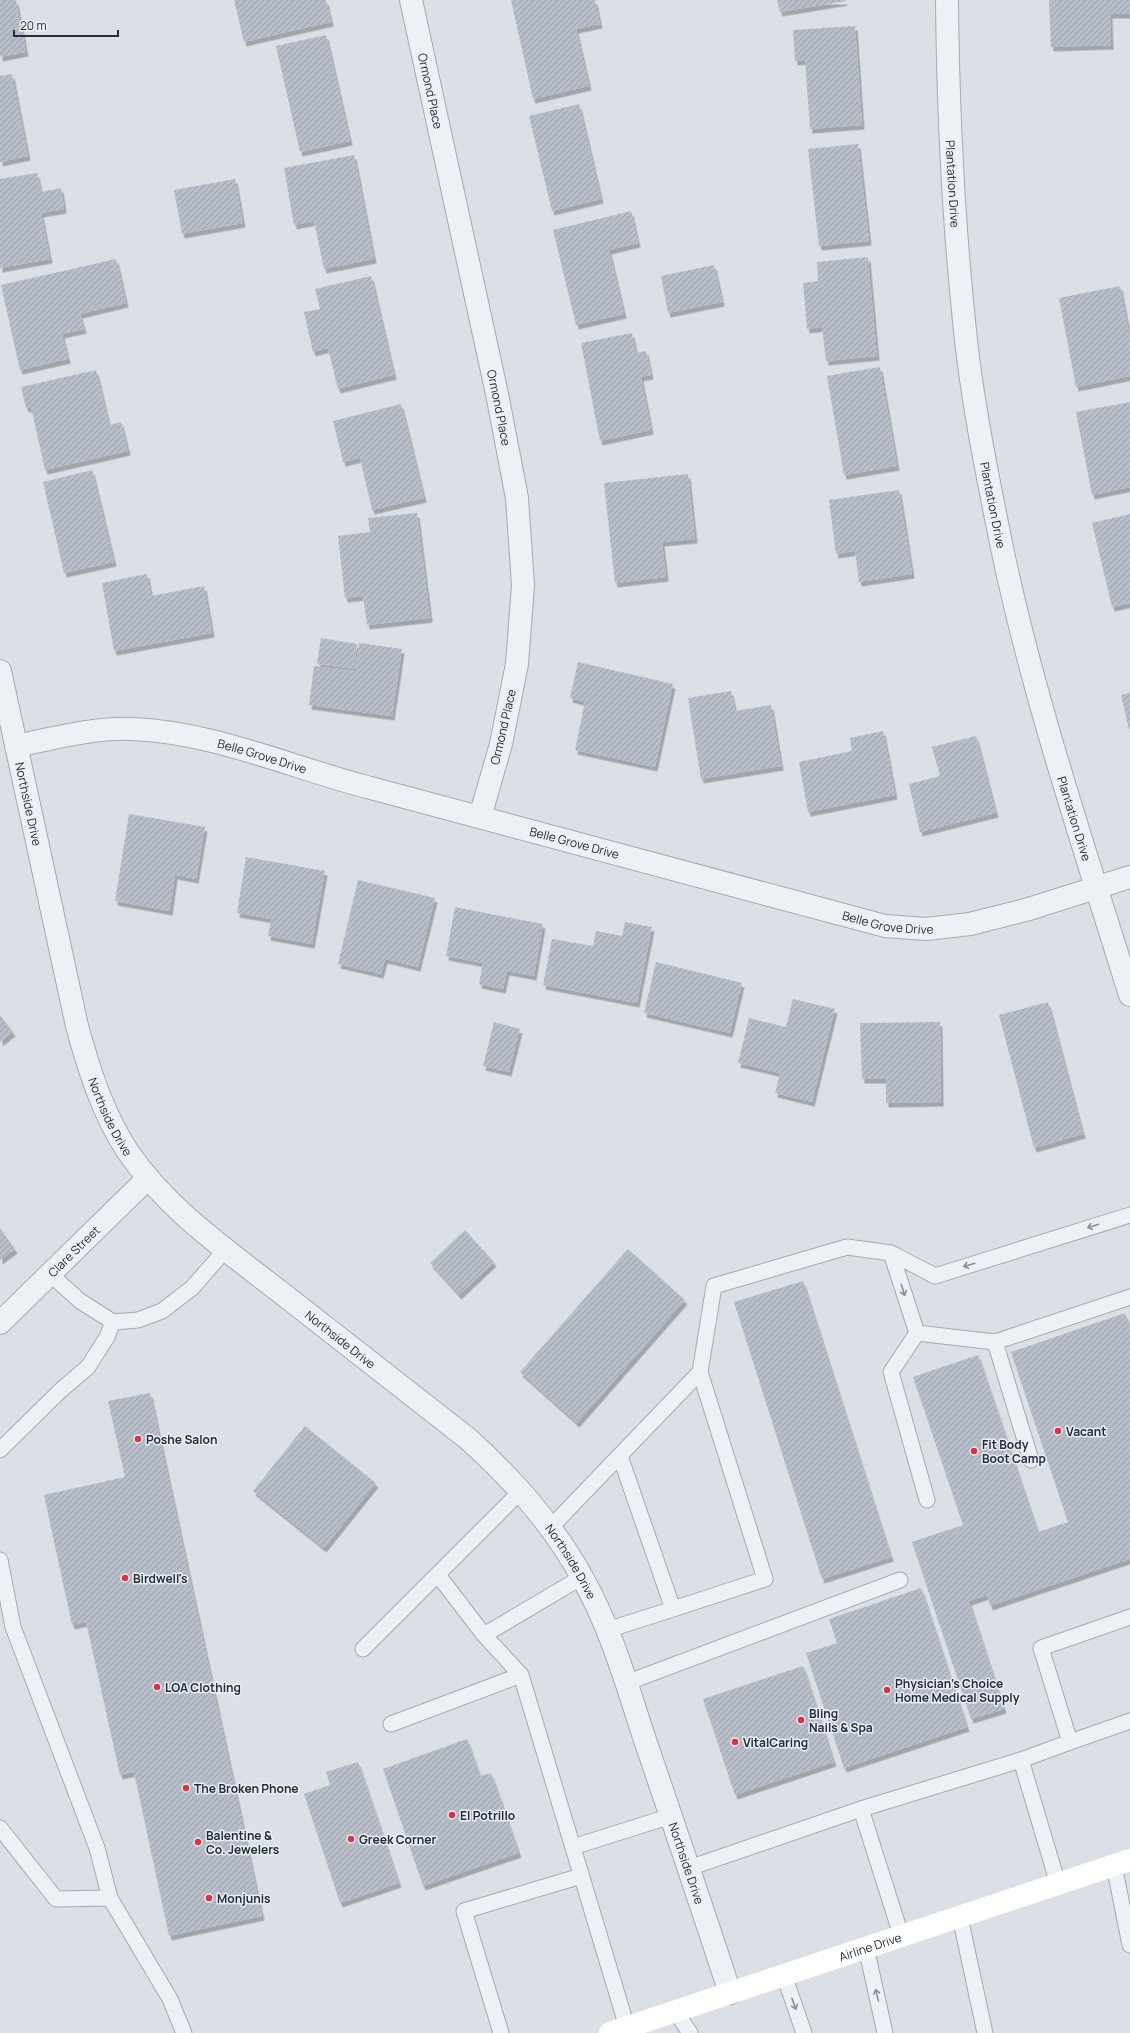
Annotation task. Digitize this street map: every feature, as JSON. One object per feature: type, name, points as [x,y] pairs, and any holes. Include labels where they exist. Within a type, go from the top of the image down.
[{"type":"main road","name":"Airline Drive","points":[[619,2030],[1122,1862]]},
{"type":"street","name":"Ormond Place","points":[[411,0],[497,394],[517,498],[523,585],[517,664],[501,744],[480,817]]},
{"type":"street","name":"Plantation Drive","points":[[947,0],[950,128],[964,323],[977,409],[1002,549],[1028,655],[1062,778],[1130,995]]},
{"type":"street","name":"Northside Drive","points":[[0,671],[77,1026],[90,1073],[109,1118],[128,1150],[148,1178],[172,1204],[226,1249],[467,1438],[497,1465],[551,1527],[582,1577],[607,1630],[689,1868],[730,1993]]},
{"type":"street","name":"Belle Grove Drive","points":[[16,746],[75,734],[130,729],[180,734],[244,750],[361,786],[885,926],[926,929],[970,924],[1097,888],[1130,877]]},
{"type":"street","name":"Clare Street","points":[[0,1323],[148,1178]]},
{"type":"lane","points":[[607,1630],[765,1579],[700,1372],[714,1286],[847,1247],[892,1253],[935,1276],[1130,1215]]},
{"type":"lane","points":[[50,1274],[80,1301],[113,1322],[138,1320],[162,1311],[192,1288],[226,1249]]},
{"type":"lane","points":[[892,1253],[917,1333]]},
{"type":"lane","points":[[917,1333],[995,1342],[1130,1297]]},
{"type":"lane","points":[[0,1450],[61,1390],[88,1367],[107,1337],[113,1322]]},
{"type":"lane","points":[[917,1333],[891,1372],[927,1500]]},
{"type":"lane","points":[[995,1342],[1031,1460]]},
{"type":"lane","points":[[551,1527],[700,1372]]},
{"type":"lane","points":[[620,1456],[673,1609]]},
{"type":"lane","points":[[364,1649],[521,1491]]},
{"type":"lane","points":[[0,1560],[6,1627],[97,1848],[110,1898],[170,1999],[184,2033]]},
{"type":"lane","points":[[438,1575],[484,1635],[521,1675],[573,1847],[619,2030]]},
{"type":"lane","points":[[484,1635],[582,1577]]},
{"type":"lane","points":[[626,1683],[900,1580]]},
{"type":"lane","points":[[1070,1742],[1041,1648],[1130,1617]]},
{"type":"lane","points":[[391,1724],[521,1675]]},
{"type":"lane","points":[[689,1868],[861,1809],[1021,1760],[1130,1721]]},
{"type":"lane","points":[[1021,1760],[1058,1884]]},
{"type":"lane","points":[[861,1809],[901,1935]]},
{"type":"lane","points":[[573,1847],[671,1816]]},
{"type":"lane","points":[[0,1828],[56,1899],[110,1898]]},
{"type":"lane","points":[[1122,1862],[1130,1945]]},
{"type":"lane","points":[[501,2033],[464,1911],[581,1876]]},
{"type":"lane","points":[[960,1917],[985,2033]]},
{"type":"lane","points":[[866,1947],[885,2033]]},
{"type":"lane","points":[[784,1975],[804,2033]]},
{"type":"lane","points":[[675,2011],[690,2033]]},
{"type":"building","points":[[0,0],[16,0],[26,52],[0,57]]},
{"type":"building","points":[[234,0],[326,0],[331,22],[244,42]]},
{"type":"building","points":[[511,0],[595,0],[600,24],[576,29],[589,86],[533,99]]},
{"type":"building","points":[[777,0],[845,0],[846,1],[780,12]]},
{"type":"building","points":[[1049,0],[1130,0],[1130,14],[1110,14],[1111,45],[1051,47]]},
{"type":"building","points":[[855,26],[862,125],[810,129],[805,60],[795,61],[793,30]]},
{"type":"building","points":[[326,35],[350,141],[300,152],[276,46]]},
{"type":"building","points":[[12,74],[28,156],[0,162],[0,76]]},
{"type":"building","points":[[579,104],[601,199],[552,211],[529,116]]},
{"type":"building","points":[[858,144],[869,241],[819,246],[808,149]]},
{"type":"building","points":[[354,155],[374,259],[324,269],[314,221],[294,225],[284,168]]},
{"type":"building","points":[[37,173],[41,192],[61,188],[64,209],[41,213],[50,259],[0,268],[0,179]]},
{"type":"building","points":[[235,179],[243,223],[182,234],[174,190]]},
{"type":"building","points":[[631,211],[638,243],[609,250],[624,314],[576,325],[553,230]]},
{"type":"building","points":[[868,257],[877,356],[826,361],[822,327],[807,329],[803,283],[818,281],[817,262]]},
{"type":"building","points":[[116,259],[126,303],[80,314],[84,329],[62,334],[68,359],[20,370],[1,285]]},
{"type":"building","points":[[714,265],[722,302],[668,313],[661,276]]},
{"type":"building","points":[[371,276],[394,375],[338,389],[328,348],[313,352],[304,312],[320,309],[315,289]]},
{"type":"building","points":[[1120,286],[1130,338],[1130,376],[1076,387],[1059,298]]},
{"type":"building","points":[[632,333],[636,353],[646,351],[651,375],[641,377],[651,430],[600,441],[581,343]]},
{"type":"building","points":[[880,367],[897,466],[844,475],[827,376]]},
{"type":"building","points":[[96,370],[109,425],[121,422],[128,451],[45,470],[31,407],[26,408],[21,387]]},
{"type":"building","points":[[1130,402],[1130,487],[1092,495],[1076,412]]},
{"type":"building","points":[[401,404],[424,498],[372,510],[360,458],[343,462],[333,421]]},
{"type":"building","points":[[92,470],[114,562],[64,573],[43,482]]},
{"type":"building","points":[[688,474],[695,539],[662,542],[666,577],[615,583],[604,483]]},
{"type":"building","points":[[899,490],[912,574],[859,582],[855,551],[836,554],[829,500]]},
{"type":"building","points":[[417,513],[430,618],[367,625],[363,596],[345,598],[338,536],[370,532],[368,518]]},
{"type":"building","points":[[1130,514],[1130,603],[1112,607],[1092,523]]},
{"type":"building","points":[[147,574],[151,596],[204,586],[212,633],[114,651],[102,583]]},
{"type":"building","points":[[321,638],[357,644],[354,669],[317,664]]},
{"type":"building","points":[[359,643],[402,649],[392,716],[309,705],[314,666],[355,671]]},
{"type":"building","points":[[578,662],[673,684],[655,767],[575,750],[585,702],[570,698]]},
{"type":"building","points":[[731,691],[735,711],[771,705],[781,766],[701,779],[688,698]]},
{"type":"building","points":[[1130,693],[1130,729],[1129,729],[1121,695]]},
{"type":"building","points":[[883,731],[895,795],[808,812],[799,762],[852,751],[850,738]]},
{"type":"building","points":[[976,736],[996,813],[920,832],[909,784],[940,776],[932,747]]},
{"type":"building","points":[[129,814],[205,827],[196,879],[175,875],[170,911],[115,901]]},
{"type":"building","points":[[246,857],[325,871],[312,944],[268,936],[271,919],[237,913]]},
{"type":"building","points":[[358,880],[435,898],[418,967],[385,959],[381,974],[338,964]]},
{"type":"building","points":[[455,907],[543,924],[534,976],[507,971],[503,989],[479,984],[483,963],[446,956]]},
{"type":"building","points":[[625,922],[652,927],[637,1003],[543,985],[552,939],[593,946],[596,931],[622,936]]},
{"type":"building","points":[[656,962],[742,983],[730,1033],[644,1013]]},
{"type":"building","points":[[793,999],[835,1009],[812,1102],[775,1093],[780,1073],[738,1063],[749,1018],[786,1027]]},
{"type":"building","points":[[1048,1002],[1083,1134],[1034,1148],[999,1015]]},
{"type":"building","points":[[0,1015],[13,1032],[0,1042]]},
{"type":"building","points":[[494,1022],[520,1029],[509,1072],[483,1066]]},
{"type":"building","points":[[940,1022],[941,1102],[886,1103],[886,1079],[862,1079],[860,1023]]},
{"type":"building","points":[[0,1228],[15,1249],[0,1260]]},
{"type":"building","points":[[465,1230],[494,1262],[459,1295],[430,1263]]},
{"type":"building","points":[[628,1249],[685,1300],[577,1423],[520,1372]]},
{"type":"building","points":[[803,1281],[891,1557],[822,1579],[734,1302]]},
{"type":"building","points":[[1125,1313],[1130,1329],[1130,1559],[990,1606],[987,1595],[969,1601],[1004,1709],[971,1719],[912,1542],[963,1525],[913,1377],[978,1355],[1038,1532],[1068,1522],[1011,1352]]},
{"type":"building","points":[[150,1393],[262,1916],[169,1936],[134,1772],[120,1775],[86,1622],[72,1625],[44,1495],[125,1477],[108,1401]]},
{"type":"building","points":[[305,1426],[376,1483],[324,1548],[253,1491]]},
{"type":"building","name":"Physician's Choice Home Medical Supply","points":[[921,1588],[967,1727],[844,1768],[806,1653],[837,1643],[829,1619]]},
{"type":"building","points":[[803,1666],[834,1762],[735,1795],[703,1699]]},
{"type":"building","name":"El Potrillo","points":[[467,1739],[480,1776],[491,1773],[519,1853],[423,1886],[383,1769]]},
{"type":"building","name":"Greek Corner","points":[[358,1762],[399,1883],[340,1903],[304,1794],[330,1785],[326,1772]]},
{"type":"place","name":"Vacant","points":[[1058,1431]]},
{"type":"place","name":"Poshe Salon","points":[[138,1439]]},
{"type":"place","name":"Fit Body Boot Camp","points":[[974,1451]]},
{"type":"place","name":"Birdwell's","points":[[125,1578]]},
{"type":"place","name":"LOA Clothing","points":[[157,1687]]},
{"type":"place","name":"Physician's Choice Home Medical Supply","points":[[887,1690]]},
{"type":"place","name":"Bling Nails & Spa","points":[[801,1720]]},
{"type":"place","name":"VitalCaring","points":[[735,1742]]},
{"type":"place","name":"The Broken Phone","points":[[186,1788]]},
{"type":"place","name":"El Potrillo","points":[[452,1815]]},
{"type":"place","name":"Greek Corner","points":[[351,1839]]},
{"type":"place","name":"Balentine & Co. Jewelers","points":[[198,1842]]},
{"type":"place","name":"Monjunis","points":[[209,1898]]}]
